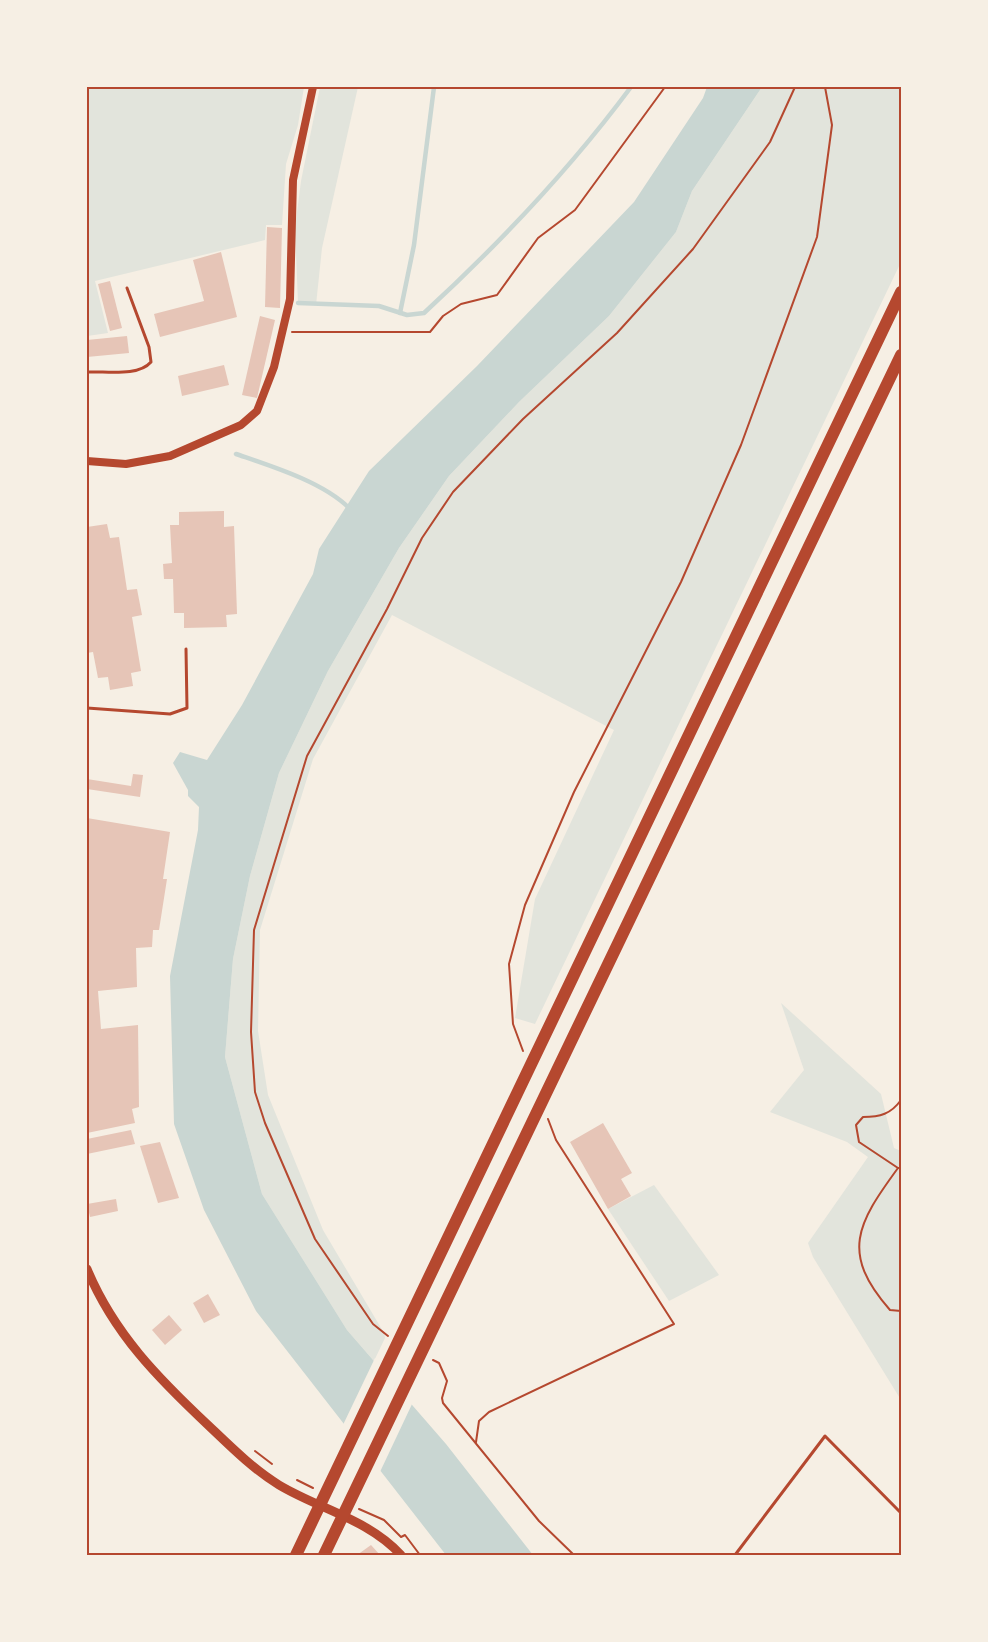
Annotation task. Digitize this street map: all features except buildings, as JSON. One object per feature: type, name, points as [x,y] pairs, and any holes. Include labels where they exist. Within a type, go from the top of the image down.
[{"type":"highway","points":[[296,1555],[901,292]]},
{"type":"highway","points":[[324,1555],[901,355]]},
{"type":"main road","points":[[87,1269],[106,1309],[140,1358],[238,1453],[280,1486],[372,1531],[401,1555]]},
{"type":"street","points":[[87,461],[126,464],[170,456],[247,422],[257,411],[265,395],[290,299],[293,180],[313,87]]},
{"type":"lane","points":[[87,372],[133,370],[146,367],[151,362],[149,347],[127,288]]},
{"type":"lane","points":[[87,708],[170,714],[187,708],[186,649]]},
{"type":"lane","points":[[735,1555],[825,1436],[901,1513]]},
{"type":"path","points":[[283,332],[430,332],[443,316],[461,304],[497,295],[538,238],[575,210],[665,87]]},
{"type":"path","points":[[393,1338],[373,1324],[315,1239],[264,1123],[255,1092],[251,1032],[254,930],[307,756],[387,609],[422,538],[453,492],[523,419],[617,333],[693,249],[770,142],[795,87]]},
{"type":"path","points":[[525,1057],[513,1024],[509,964],[525,905],[574,792],[681,582],[741,445],[818,237],[832,125],[825,87]]},
{"type":"path","points":[[901,1100],[894,1110],[879,1117],[863,1117],[856,1125],[859,1142],[900,1168],[879,1194],[863,1226],[857,1247],[861,1267],[871,1288],[890,1310],[901,1311]]},
{"type":"path","points":[[476,1442],[479,1421],[489,1412],[674,1324],[556,1140],[546,1112]]},
{"type":"path","points":[[430,1358],[439,1363],[447,1381],[442,1398],[443,1403],[539,1521],[574,1555]]},
{"type":"path","points":[[249,1447],[276,1468]]},
{"type":"path","points":[[294,1479],[314,1488]]},
{"type":"path","points":[[354,1507],[384,1520],[401,1537],[405,1534],[420,1555]]},
{"type":"shaded area","points":[[87,87],[304,87],[298,125],[286,164],[282,225],[266,225],[265,240],[95,281],[108,333],[87,336]]},
{"type":"shaded area","points":[[320,87],[358,87],[322,248],[316,305],[298,303],[295,228],[301,181]]},
{"type":"shaded area","points":[[707,87],[762,87],[692,191],[676,232],[609,316],[519,402],[449,476],[399,548],[328,671],[279,773],[250,876],[233,959],[225,1057],[262,1194],[347,1330],[446,1444],[533,1555],[446,1555],[256,1311],[204,1210],[174,1124],[170,976],[198,830],[199,807],[188,796],[188,790],[173,763],[180,752],[207,760],[242,705],[313,574],[319,549],[369,471],[477,366],[634,202],[703,98]]},
{"type":"shaded area","points":[[762,87],[901,87],[901,262],[535,1024],[515,1018],[535,899],[614,730],[392,615],[313,759],[260,930],[258,1031],[268,1095],[323,1230],[384,1333],[385,1338],[374,1361],[347,1330],[262,1194],[225,1057],[233,959],[250,876],[279,773],[328,671],[399,548],[449,476],[519,402],[609,316],[676,232],[692,191]]},
{"type":"shaded area","points":[[781,1003],[881,1094],[894,1148],[901,1151],[901,1400],[813,1257],[808,1243],[868,1157],[847,1142],[770,1112],[804,1070]]},
{"type":"shaded area","points":[[654,1185],[719,1275],[669,1301],[608,1209]]},
{"type":"pier","points":[[375,1358],[413,1402],[379,1474],[342,1427]]},
{"type":"waterway","points":[[400,313],[414,245],[434,87]]},
{"type":"waterway","points":[[298,303],[379,306],[407,315],[424,313],[533,205],[631,87]]},
{"type":"waterway","points":[[236,454],[311,483],[325,490],[349,508]]}]
